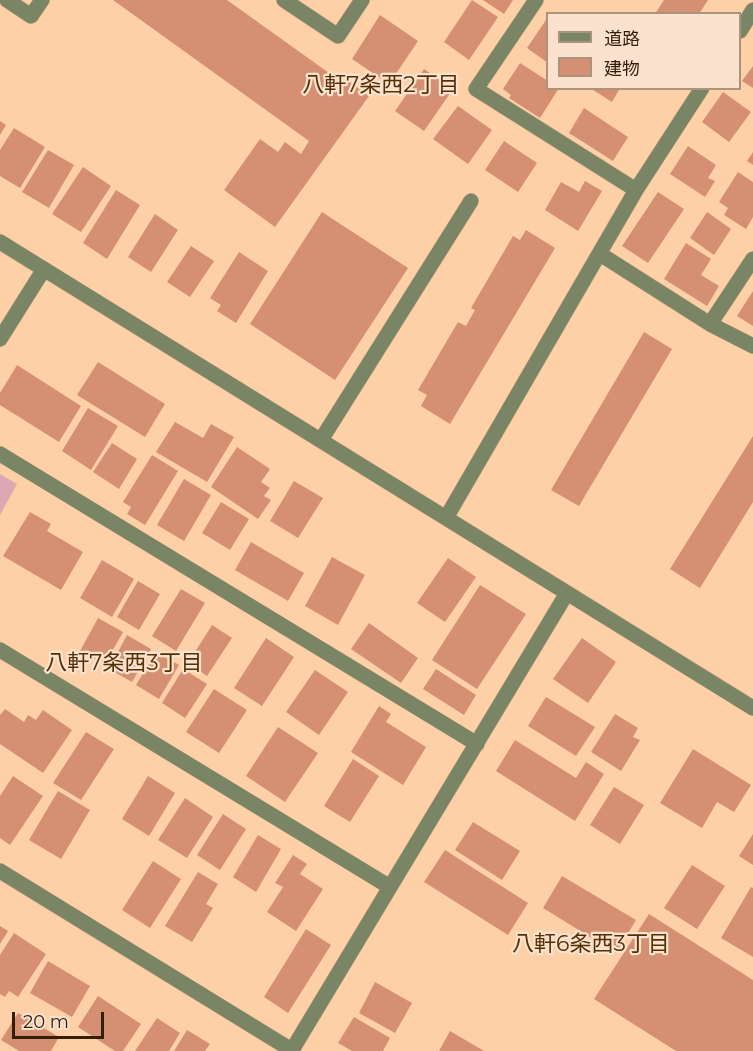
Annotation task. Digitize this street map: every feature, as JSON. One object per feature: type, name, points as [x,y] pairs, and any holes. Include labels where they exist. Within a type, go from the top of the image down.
[{"type":"street","points":[[7,0],[31,16],[42,0]]},
{"type":"street","points":[[284,0],[338,36],[362,0]]},
{"type":"street","points":[[536,0],[476,89],[636,190]]},
{"type":"street","points":[[741,29],[753,10]]},
{"type":"street","points":[[446,518],[636,190],[701,90]]},
{"type":"street","points":[[321,440],[471,201]]},
{"type":"street","points":[[0,242],[753,708]]},
{"type":"street","points":[[600,254],[710,324],[753,346]]},
{"type":"street","points":[[710,324],[753,259]]},
{"type":"street","points":[[0,339],[44,269]]},
{"type":"street","points":[[0,454],[477,744]]},
{"type":"street","points":[[0,871],[292,1051],[567,593]]},
{"type":"street","points":[[0,650],[390,887]]},
{"type":"shaded area","points":[[0,474],[17,484],[0,515]]},
{"type":"building","points":[[113,0],[227,0],[343,83],[346,79],[369,96],[275,227],[224,190],[260,139],[278,152],[285,142],[301,154],[309,141]]},
{"type":"building","points":[[472,0],[498,17],[469,60],[444,42]]},
{"type":"building","points":[[483,0],[513,0],[504,14]]},
{"type":"building","points":[[664,0],[708,0],[700,12],[656,12]]},
{"type":"building","points":[[380,15],[418,41],[389,84],[352,59]]},
{"type":"building","points":[[546,20],[546,62],[527,48]]},
{"type":"building","points":[[520,63],[546,80],[546,90],[558,90],[540,118],[509,98],[511,95],[503,89]]},
{"type":"building","points":[[753,66],[753,88],[742,81]]},
{"type":"building","points":[[424,69],[453,89],[424,131],[395,111]]},
{"type":"building","points":[[593,90],[619,90],[612,102]]},
{"type":"building","points":[[723,92],[751,112],[729,142],[702,122]]},
{"type":"building","points":[[458,106],[492,130],[468,164],[433,139]]},
{"type":"building","points":[[584,108],[628,137],[613,161],[569,133]]},
{"type":"building","points":[[0,121],[6,125],[0,135]]},
{"type":"building","points":[[14,128],[45,147],[20,188],[0,176],[0,150]]},
{"type":"building","points":[[504,141],[537,163],[518,192],[485,170]]},
{"type":"building","points":[[688,146],[716,165],[708,178],[715,181],[705,197],[670,174]]},
{"type":"building","points":[[48,150],[74,165],[49,208],[22,192]]},
{"type":"building","points":[[753,152],[753,165],[747,161]]},
{"type":"building","points":[[83,167],[111,186],[81,232],[52,214]]},
{"type":"building","points":[[738,172],[753,182],[753,217],[746,229],[724,215],[728,208],[719,202]]},
{"type":"building","points":[[585,181],[602,191],[578,231],[545,210],[561,182],[579,192]]},
{"type":"building","points":[[116,190],[140,205],[107,259],[83,243]]},
{"type":"building","points":[[658,192],[684,209],[648,263],[622,246]]},
{"type":"building","points":[[322,212],[408,268],[335,380],[250,324]]},
{"type":"building","points":[[707,212],[731,229],[714,255],[690,238]]},
{"type":"building","points":[[155,214],[178,230],[151,272],[128,257]]},
{"type":"building","points":[[526,230],[555,248],[450,424],[421,406],[427,395],[418,390],[458,322],[466,326],[475,310],[471,308],[513,236],[520,240]]},
{"type":"building","points":[[686,243],[711,259],[701,275],[719,286],[707,306],[664,279]]},
{"type":"building","points":[[191,246],[214,261],[190,297],[167,282]]},
{"type":"building","points":[[239,252],[268,271],[236,323],[217,311],[221,305],[210,298]]},
{"type":"building","points":[[753,291],[753,326],[737,316]]},
{"type":"building","points":[[644,332],[672,349],[579,506],[551,490]]},
{"type":"building","points":[[98,362],[165,404],[145,437],[77,395]]},
{"type":"building","points":[[17,365],[81,406],[59,442],[0,405],[0,393]]},
{"type":"building","points":[[88,408],[118,426],[91,470],[62,451]]},
{"type":"building","points":[[175,422],[203,438],[211,424],[234,437],[207,482],[156,452]]},
{"type":"building","points":[[753,436],[753,502],[700,588],[670,569]]},
{"type":"building","points":[[112,443],[137,459],[119,489],[93,472]]},
{"type":"building","points":[[237,447],[270,469],[261,482],[270,488],[264,496],[271,500],[258,519],[211,487]]},
{"type":"building","points":[[152,455],[178,471],[145,525],[127,514],[131,507],[123,502]]},
{"type":"building","points":[[184,479],[211,495],[184,541],[157,525]]},
{"type":"building","points":[[294,481],[323,498],[298,538],[270,521]]},
{"type":"building","points":[[221,502],[249,519],[230,550],[202,533]]},
{"type":"building","points":[[30,512],[51,524],[47,531],[83,552],[61,590],[3,556]]},
{"type":"building","points":[[251,542],[304,573],[288,601],[235,570]]},
{"type":"building","points":[[332,557],[365,575],[338,625],[305,606]]},
{"type":"building","points":[[448,558],[476,577],[445,622],[417,603]]},
{"type":"building","points":[[102,560],[134,579],[112,617],[80,598]]},
{"type":"building","points":[[138,581],[160,594],[139,630],[117,617]]},
{"type":"building","points":[[480,585],[526,614],[477,689],[432,660]]},
{"type":"building","points":[[181,589],[205,603],[176,651],[152,636]]},
{"type":"building","points":[[98,618],[123,632],[105,664],[80,651]]},
{"type":"building","points":[[369,623],[418,658],[401,683],[351,649]]},
{"type":"building","points":[[212,625],[232,638],[207,676],[188,663]]},
{"type":"building","points":[[127,635],[151,649],[132,682],[109,669]]},
{"type":"building","points":[[266,638],[294,657],[262,706],[234,688]]},
{"type":"building","points":[[582,638],[616,662],[588,703],[553,679]]},
{"type":"building","points":[[156,652],[179,665],[159,699],[136,685]]},
{"type":"building","points":[[183,669],[207,684],[185,718],[162,703]]},
{"type":"building","points":[[436,669],[476,695],[464,715],[423,689]]},
{"type":"building","points":[[315,670],[348,692],[319,735],[286,712]]},
{"type":"building","points":[[214,689],[247,710],[219,753],[186,732]]},
{"type":"building","points":[[546,697],[595,727],[576,756],[528,726]]},
{"type":"building","points":[[379,706],[391,714],[386,722],[426,747],[403,785],[351,752]]},
{"type":"building","points":[[5,709],[24,722],[28,715],[36,720],[43,710],[72,730],[43,773],[0,744],[0,715]]},
{"type":"building","points":[[615,714],[638,728],[633,737],[640,740],[621,771],[591,752]]},
{"type":"building","points":[[278,727],[318,753],[285,802],[246,776]]},
{"type":"building","points":[[86,732],[114,749],[81,800],[53,783]]},
{"type":"building","points":[[515,740],[576,778],[586,762],[604,774],[575,821],[496,771]]},
{"type":"building","points":[[693,749],[751,785],[734,812],[717,802],[702,828],[660,803]]},
{"type":"building","points":[[353,759],[379,776],[350,822],[324,806]]},
{"type":"building","points":[[13,776],[43,796],[10,845],[0,838],[0,796]]},
{"type":"building","points":[[148,776],[175,793],[149,836],[122,819]]},
{"type":"building","points":[[614,787],[644,805],[620,844],[590,825]]},
{"type":"building","points":[[58,791],[90,810],[61,859],[29,840]]},
{"type":"building","points":[[185,798],[213,817],[187,858],[158,840]]},
{"type":"building","points":[[223,814],[246,829],[220,870],[197,855]]},
{"type":"building","points":[[473,822],[520,851],[502,880],[455,850]]},
{"type":"building","points":[[753,834],[753,865],[739,856]]},
{"type":"building","points":[[258,835],[281,849],[256,892],[233,877]]},
{"type":"building","points":[[445,850],[528,903],[508,935],[424,882]]},
{"type":"building","points":[[293,855],[307,864],[300,874],[323,889],[296,931],[267,912],[283,887],[275,883]]},
{"type":"building","points":[[153,861],[181,879],[150,928],[122,910]]},
{"type":"building","points":[[692,865],[725,886],[697,929],[664,908]]},
{"type":"building","points":[[198,872],[218,884],[206,904],[213,908],[192,942],[165,926]]},
{"type":"building","points":[[562,876],[636,920],[616,953],[543,908]]},
{"type":"building","points":[[751,887],[753,888],[753,957],[721,938]]},
{"type":"building","points":[[649,914],[753,980],[753,1051],[676,1051],[594,999]]},
{"type":"building","points":[[0,926],[8,931],[0,944]]},
{"type":"building","points":[[306,929],[331,945],[288,1013],[264,997]]},
{"type":"building","points":[[14,933],[46,954],[18,997],[9,991],[5,997],[0,994],[0,955]]},
{"type":"building","points":[[48,961],[90,986],[72,1017],[30,993]]},
{"type":"building","points":[[375,982],[412,1003],[395,1033],[359,1013]]},
{"type":"building","points":[[98,996],[141,1024],[123,1051],[115,1051],[78,1027]]},
{"type":"building","points":[[18,1013],[59,1037],[51,1051],[19,1051],[1,1040]]},
{"type":"building","points":[[354,1017],[390,1038],[383,1051],[352,1051],[338,1043]]},
{"type":"building","points":[[157,1018],[180,1033],[169,1051],[135,1051]]},
{"type":"building","points":[[187,1030],[210,1044],[205,1051],[174,1051]]},
{"type":"building","points":[[450,1031],[484,1051],[439,1051]]},
{"type":"district","name":"八軒7条西2丁目","points":[[381,86]]},
{"type":"district","name":"八軒7条西3丁目","points":[[124,664]]},
{"type":"district","name":"八軒6条西3丁目","points":[[591,945]]}]
